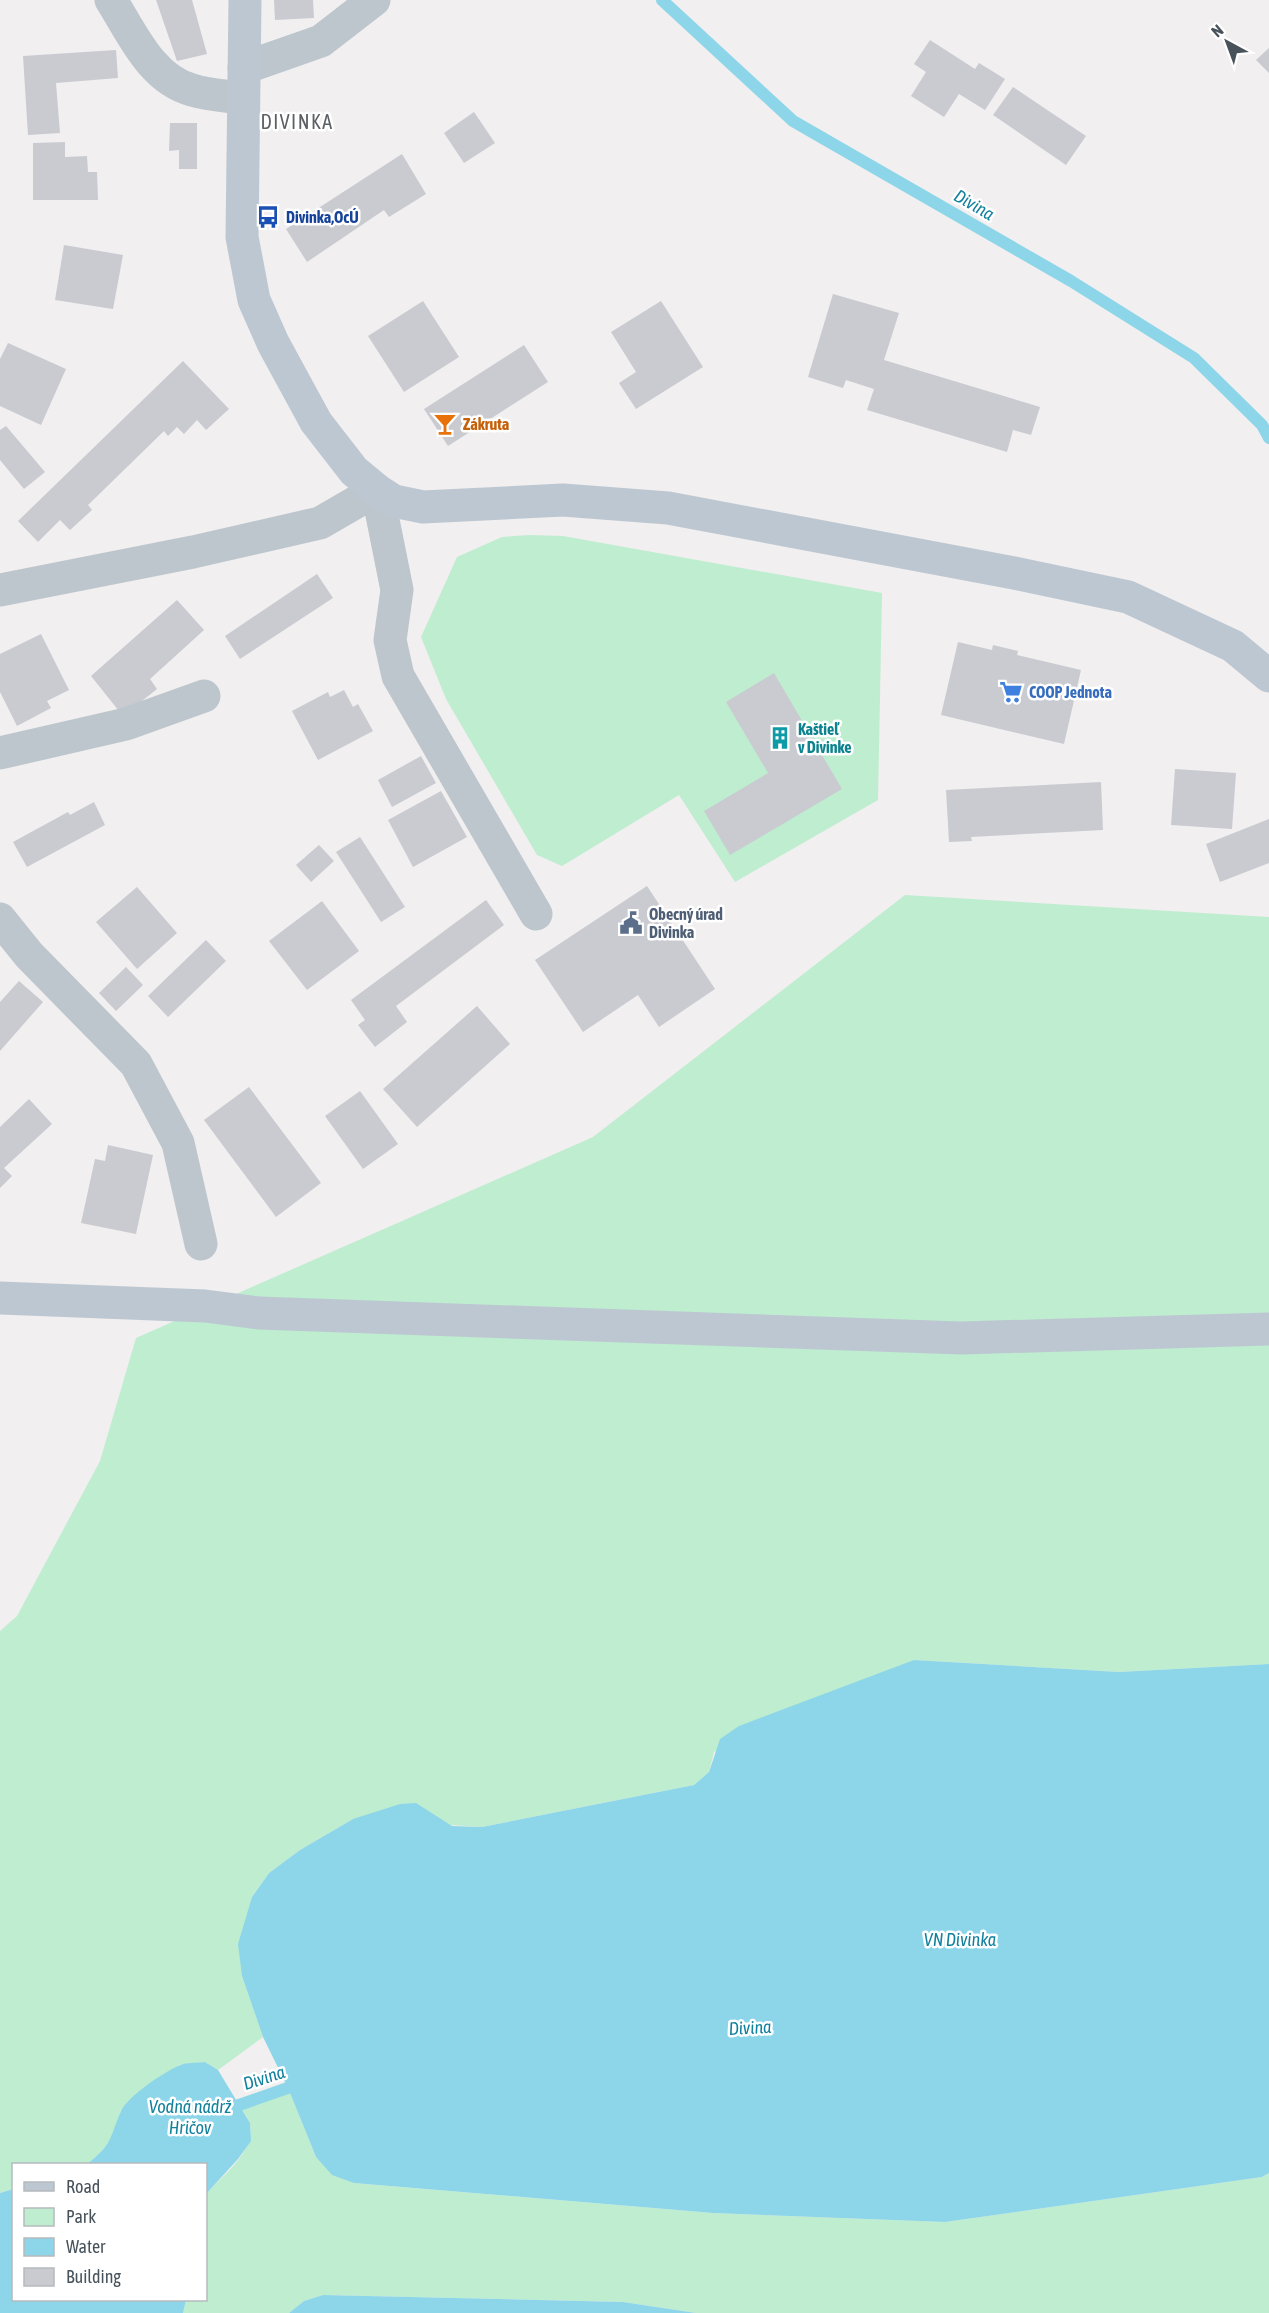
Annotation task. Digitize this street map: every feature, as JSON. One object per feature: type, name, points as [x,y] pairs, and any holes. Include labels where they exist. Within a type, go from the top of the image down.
[{"type":"street","points":[[111,0],[158,71],[177,84],[193,91],[243,83],[321,41],[374,0]]},
{"type":"street","points":[[245,0],[242,237],[254,300],[278,353],[316,422],[354,471],[394,501],[423,507],[562,500],[668,508],[1025,575],[1128,597],[1233,646],[1269,675]]},
{"type":"street","points":[[0,590],[320,523],[377,489]]},
{"type":"street","points":[[377,489],[397,590],[390,640],[398,676],[536,914]]},
{"type":"street","points":[[0,753],[126,724],[204,696]]},
{"type":"street","points":[[0,919],[28,955],[136,1064],[178,1143],[201,1244]]},
{"type":"street","points":[[0,1298],[205,1306],[259,1314],[961,1338],[1269,1329]]},
{"type":"green space","points":[[563,536],[882,593],[878,800],[735,882],[679,795],[562,866],[537,855],[446,699],[421,637],[457,557],[502,537]]},
{"type":"green space","points":[[905,895],[1269,917],[1269,1664],[1119,1672],[914,1660],[714,1752],[709,1772],[694,1785],[482,1827],[353,1819],[300,1850],[269,1873],[252,1897],[242,1976],[263,2037],[218,2070],[205,2062],[179,2065],[121,2110],[112,2138],[100,2154],[88,2163],[12,2163],[12,2189],[0,2193],[0,1631],[17,1616],[100,1461],[136,1338],[593,1137]]},
{"type":"green space","points":[[288,2088],[316,2157],[354,2183],[713,2213],[945,2222],[1262,2177],[1269,2173],[1269,2313],[696,2313],[623,2302],[323,2295],[304,2301],[289,2313],[183,2313],[186,2301],[207,2301],[207,2193],[236,2163],[247,2145],[250,2125],[239,2105]]},
{"type":"water","name":"VN Divinka","points":[[914,1660],[1119,1672],[1269,1664],[1269,2173],[1262,2177],[945,2222],[713,2213],[354,2183],[332,2175],[316,2157],[288,2088],[263,2037],[242,1976],[238,1944],[252,1897],[269,1873],[300,1850],[353,1819],[400,1804],[416,1803],[452,1826],[482,1827],[694,1785],[709,1772],[720,1739],[739,1726]]},
{"type":"water","name":"Vodná nádrž Hričov","points":[[205,2062],[218,2070],[250,2123],[251,2141],[207,2193],[207,2163],[88,2163],[106,2146],[125,2105],[155,2079],[188,2063]]},
{"type":"water","points":[[12,2189],[12,2301],[186,2301],[183,2313],[0,2313],[0,2193]]},
{"type":"water","points":[[323,2295],[623,2302],[696,2313],[289,2313],[304,2301]]},
{"type":"building","points":[[156,0],[192,0],[207,54],[177,61]]},
{"type":"building","points":[[274,0],[313,0],[314,18],[275,20]]},
{"type":"building","points":[[930,40],[975,69],[979,63],[1005,79],[985,110],[959,94],[944,117],[911,96],[926,72],[914,64]]},
{"type":"building","points":[[1269,48],[1269,73],[1256,60]]},
{"type":"building","points":[[116,50],[118,78],[56,83],[60,133],[28,135],[23,56]]},
{"type":"building","points":[[1013,87],[1086,136],[1066,165],[993,115]]},
{"type":"building","points":[[474,112],[495,143],[464,163],[444,133]]},
{"type":"building","points":[[170,123],[197,123],[197,169],[179,169],[179,150],[169,151]]},
{"type":"building","points":[[65,142],[65,157],[87,156],[88,172],[97,172],[98,200],[33,200],[33,143]]},
{"type":"building","points":[[402,154],[426,194],[389,217],[384,210],[307,262],[286,229]]},
{"type":"building","points":[[64,245],[123,255],[113,309],[55,300]]},
{"type":"building","points":[[833,294],[899,313],[884,360],[1040,407],[1031,435],[1013,430],[1007,452],[867,410],[874,389],[846,380],[843,388],[808,377]]},
{"type":"building","points":[[423,301],[459,357],[404,392],[368,336]]},
{"type":"building","points":[[661,301],[703,367],[636,409],[619,383],[636,372],[611,332]]},
{"type":"building","points":[[8,343],[66,369],[41,425],[0,406],[0,359]]},
{"type":"building","points":[[524,345],[548,382],[448,446],[424,409]]},
{"type":"building","points":[[183,361],[229,409],[206,430],[197,420],[184,434],[177,427],[168,436],[164,431],[88,505],[92,510],[70,530],[60,520],[38,542],[18,521]]},
{"type":"building","points":[[6,426],[45,472],[24,489],[0,460],[0,430]]},
{"type":"building","points":[[317,574],[333,598],[240,659],[225,636]]},
{"type":"building","points":[[177,600],[204,630],[150,679],[157,689],[123,716],[91,676]]},
{"type":"building","points":[[41,634],[69,690],[47,701],[51,708],[17,726],[0,692],[0,654]]},
{"type":"building","name":"COOP Jednota","points":[[958,642],[992,650],[993,645],[1018,651],[1017,655],[1081,670],[1064,744],[941,715]]},
{"type":"building","name":"Kaštieľ v Divinke","points":[[774,673],[842,789],[730,855],[704,811],[768,773],[726,702]]},
{"type":"building","points":[[344,690],[353,707],[358,704],[373,731],[318,760],[292,711],[328,692],[330,697]]},
{"type":"building","points":[[421,756],[436,783],[392,807],[378,780]]},
{"type":"building","points":[[1175,769],[1236,773],[1232,829],[1171,825]]},
{"type":"building","points":[[1101,782],[1103,830],[971,837],[972,841],[949,842],[946,790]]},
{"type":"building","points":[[441,791],[467,837],[413,867],[388,820]]},
{"type":"building","points":[[94,802],[105,825],[27,867],[13,842],[68,812],[70,815]]},
{"type":"building","points":[[1269,819],[1269,863],[1220,882],[1206,844]]},
{"type":"building","points":[[360,837],[405,907],[381,922],[336,852]]},
{"type":"building","points":[[319,845],[334,861],[311,882],[296,865]]},
{"type":"building","name":"Obecný úrad Divinka","points":[[647,886],[715,989],[659,1027],[638,995],[583,1032],[535,960]]},
{"type":"building","points":[[137,887],[177,933],[137,969],[96,922]]},
{"type":"building","points":[[486,900],[504,925],[396,1006],[407,1022],[375,1047],[358,1025],[365,1020],[351,1000]]},
{"type":"building","points":[[322,901],[359,951],[307,990],[269,941]]},
{"type":"building","points":[[206,940],[226,961],[168,1017],[148,996]]},
{"type":"building","points":[[126,967],[143,985],[116,1011],[99,993]]},
{"type":"building","points":[[19,981],[43,1002],[0,1051],[0,1002]]},
{"type":"building","points":[[477,1006],[510,1044],[417,1127],[383,1089]]},
{"type":"building","points":[[249,1087],[321,1183],[276,1217],[204,1120]]},
{"type":"building","points":[[360,1091],[398,1144],[363,1169],[325,1116]]},
{"type":"building","points":[[29,1099],[52,1124],[4,1168],[12,1176],[0,1188],[0,1127]]},
{"type":"building","points":[[108,1145],[153,1155],[136,1234],[81,1223],[95,1159],[105,1161]]},
{"type":"waterway","name":"Divina","points":[[662,0],[793,121],[1071,281],[1194,358],[1262,425],[1269,438]]},
{"type":"waterway","name":"Divina","points":[[227,2114],[239,2105],[302,2083]]},
{"type":"place","name":"Divinka,OcÚ","points":[[268,217]]},
{"type":"place","name":"Zákruta","points":[[445,424]]},
{"type":"place","name":"COOP Jednota","points":[[1011,692]]},
{"type":"place","name":"Kaštieľ v Divinke","points":[[780,738]]},
{"type":"place","name":"Obecný úrad Divinka","points":[[631,923]]},
{"type":"district","name":"DIVINKA","points":[[297,122]]}]
